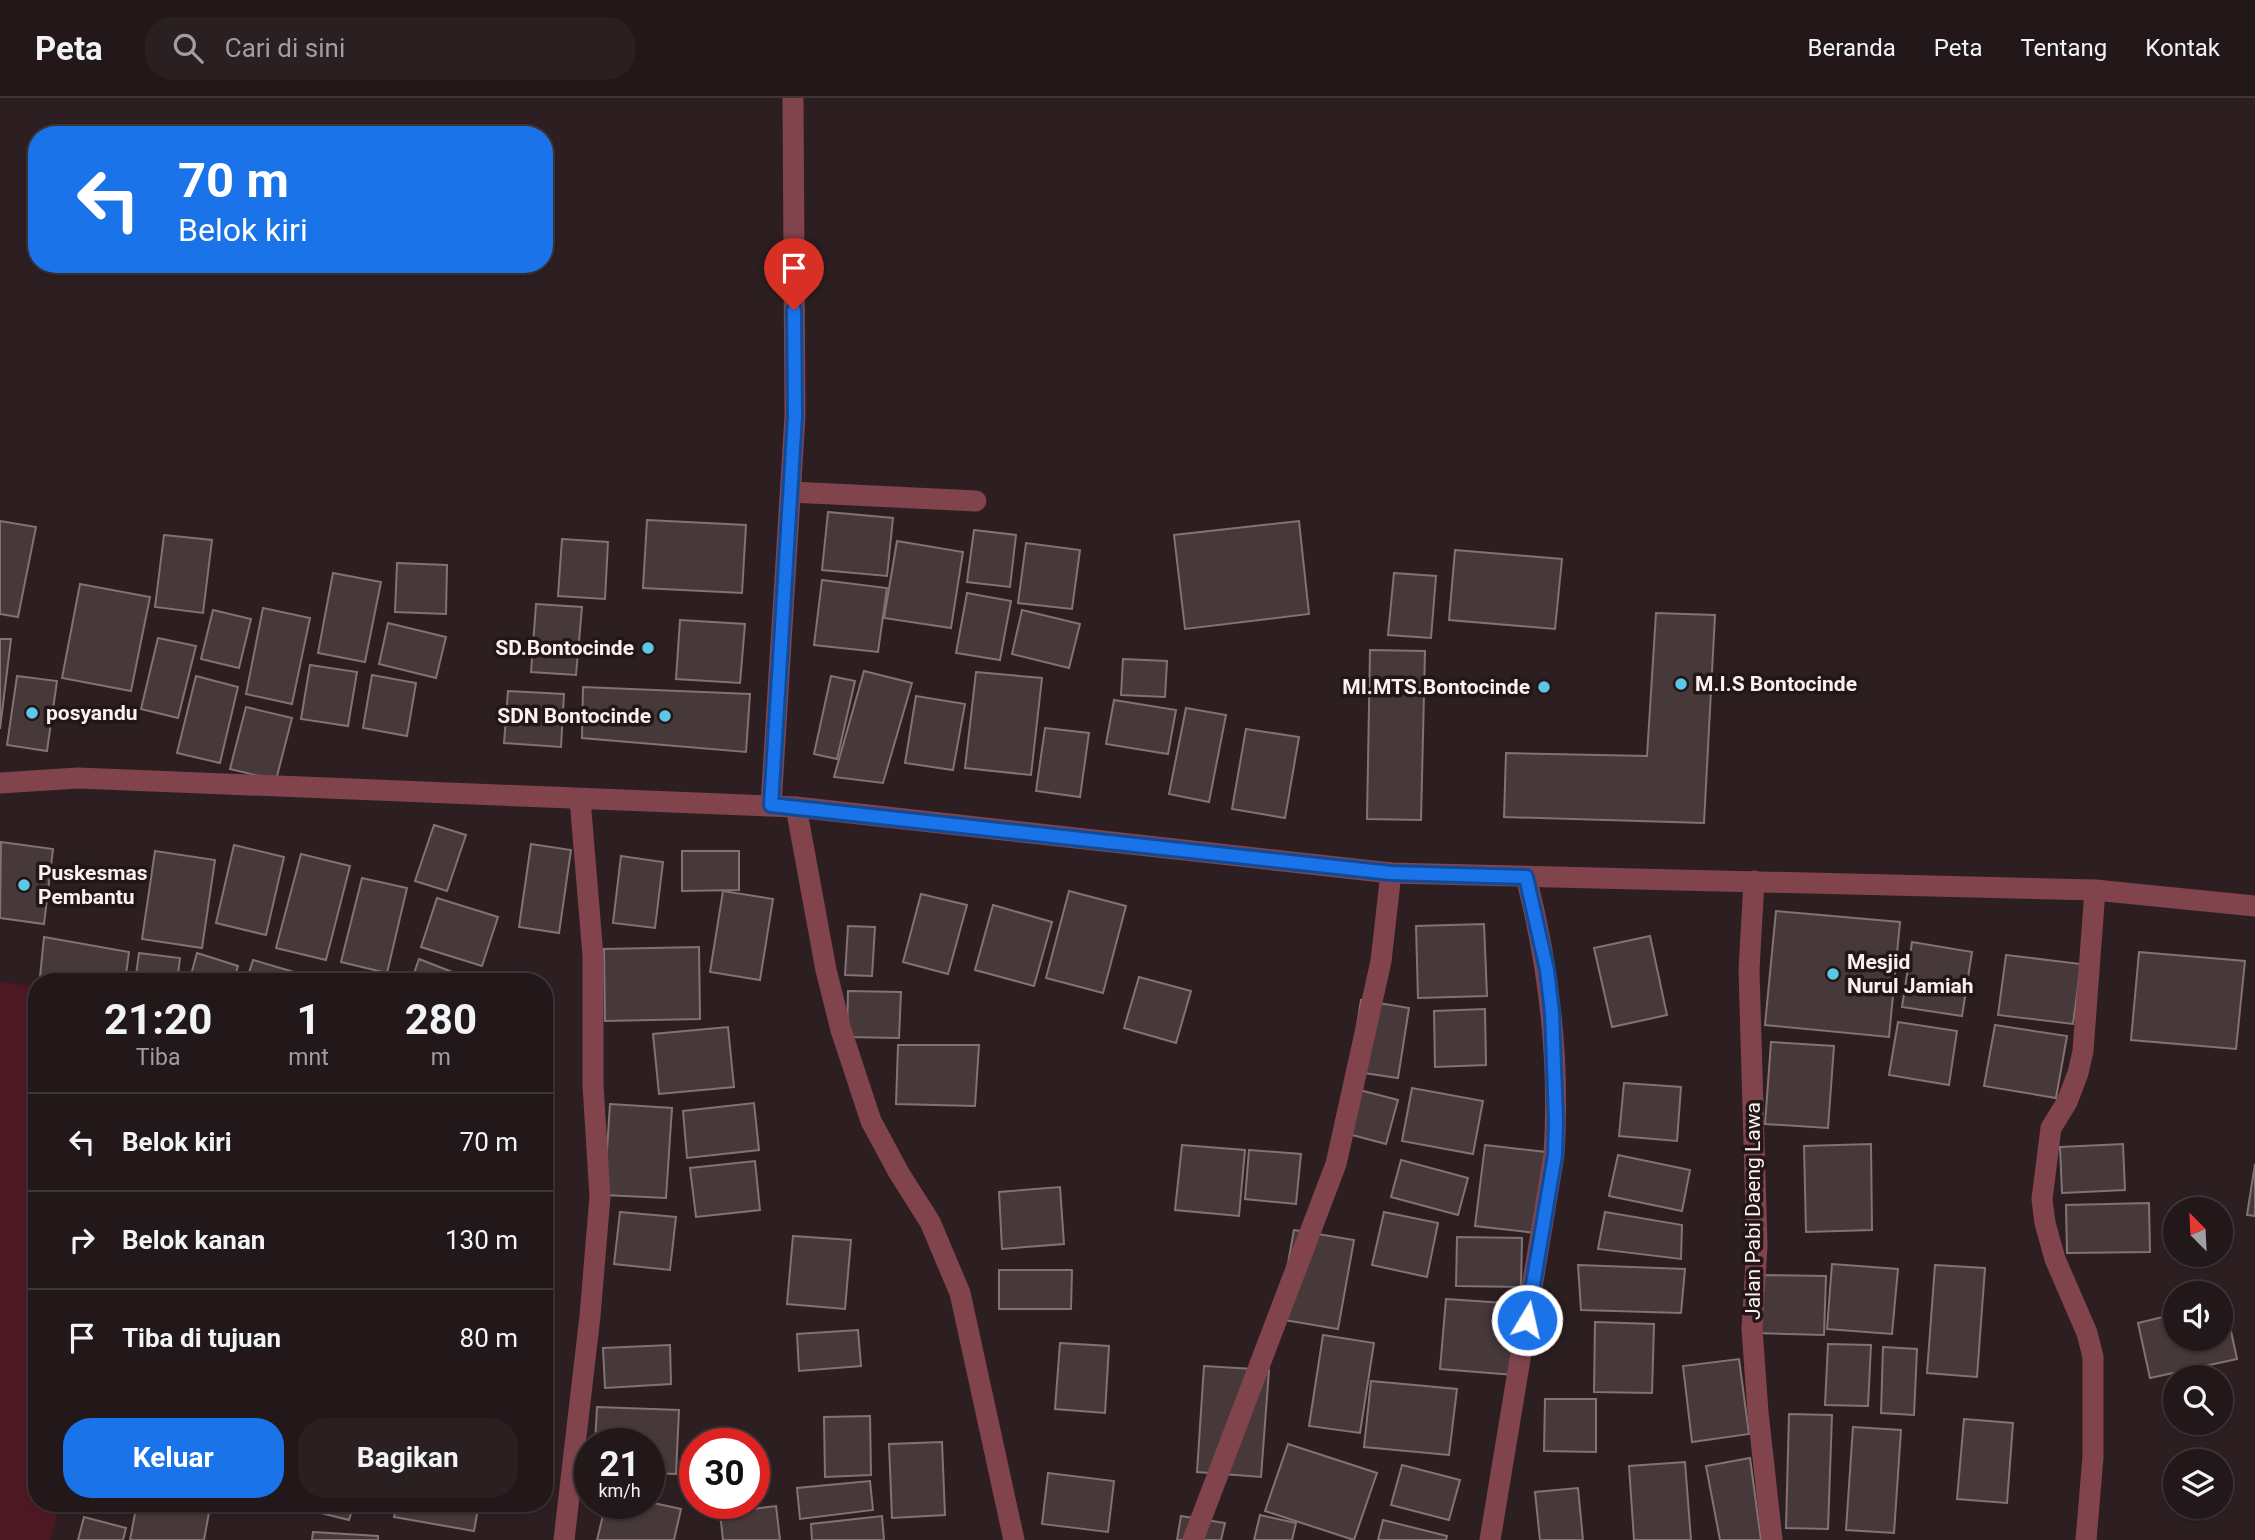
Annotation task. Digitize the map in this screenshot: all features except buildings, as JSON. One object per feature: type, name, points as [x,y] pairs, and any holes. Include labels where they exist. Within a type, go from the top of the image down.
[{"type":"street","points":[[771,805],[795,416],[793,98]]},
{"type":"street","points":[[791,492],[976,501]]},
{"type":"street","points":[[0,783],[78,778],[771,805],[1391,873],[2095,890],[2255,906]]},
{"type":"street","points":[[564,1540],[590,1316],[600,1197],[593,1085],[593,956],[580,799]]},
{"type":"street","points":[[796,807],[824,959],[841,1030],[871,1121],[930,1222],[960,1293],[1014,1540]]},
{"type":"street","points":[[1194,1540],[1336,1164],[1381,961],[1391,873]]},
{"type":"street","points":[[1490,1540],[1555,1155],[1552,1013],[1540,930],[1526,877]]},
{"type":"street","name":"Jalan Pabi Daeng Lawa","points":[[1754,881],[1749,970],[1757,1246],[1752,1329],[1772,1540]]},
{"type":"street","points":[[2086,1540],[2093,1457],[2093,1357],[2087,1333],[2055,1259],[2045,1223],[2042,1199],[2051,1128],[2067,1102],[2083,1051],[2095,890]]},
{"type":"shaded area","points":[[0,981],[28,986],[28,1512],[58,1512],[50,1540],[0,1540]]},
{"type":"place","name":"SD.Bontocinde","points":[[648,648]]},
{"type":"place","name":"M.I.S Bontocinde","points":[[1681,684]]},
{"type":"place","name":"MI.MTS.Bontocinde","points":[[1544,687]]},
{"type":"place","name":"posyandu","points":[[32,713]]},
{"type":"place","name":"SDN Bontocinde","points":[[665,716]]},
{"type":"place","name":"Puskesmas Pembantu","points":[[24,885]]},
{"type":"place","name":"Mesjid Nurul Jamiah","points":[[1833,974]]},
{"type":"route","points":[[794,310],[795,416],[771,805],[1391,873],[1526,877],[1547,970],[1552,1013],[1556,1120],[1555,1155],[1527,1320]]}]
